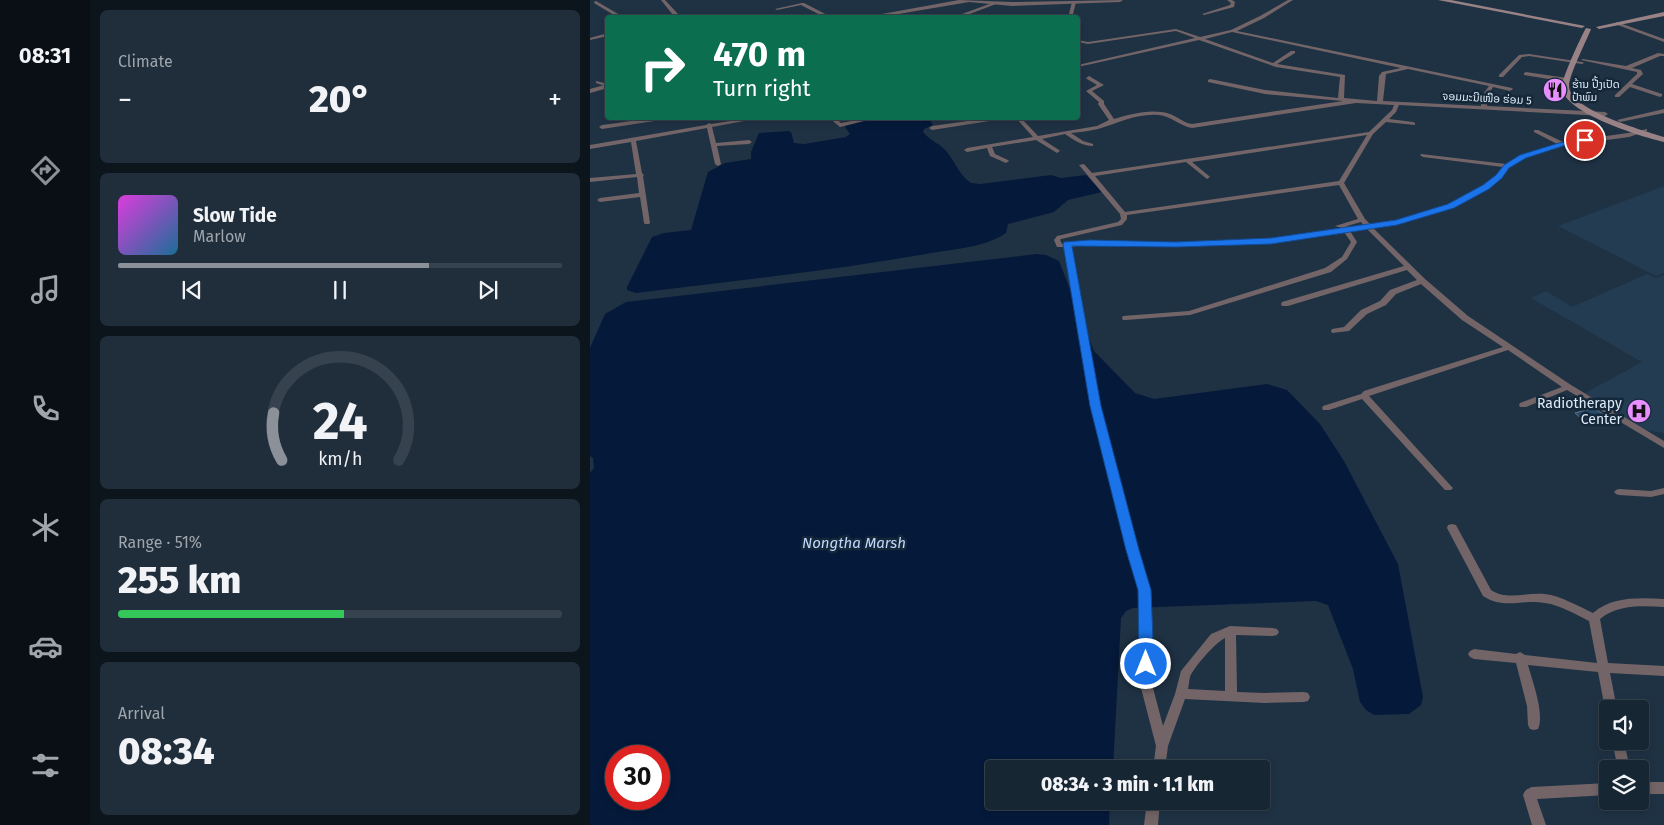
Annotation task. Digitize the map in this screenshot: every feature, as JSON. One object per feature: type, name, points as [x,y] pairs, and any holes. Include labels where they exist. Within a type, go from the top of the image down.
[{"type":"main road","points":[[1442,0],[1590,27],[1660,14]]},
{"type":"main road","points":[[1452,0],[1590,27]]},
{"type":"main road","points":[[1590,27],[1573,86],[1574,92],[1584,102],[1642,131]]},
{"type":"main road","points":[[1580,62],[1567,80],[1565,88],[1570,97],[1579,105],[1596,114],[1664,139]]},
{"type":"street","points":[[663,0],[676,15]]},
{"type":"street","points":[[881,15],[977,0],[994,4]]},
{"type":"street","points":[[960,14],[994,4],[1120,0]]},
{"type":"street","points":[[1204,14],[1232,6],[1233,3],[1229,0]]},
{"type":"street","points":[[1080,66],[1232,31],[1262,17],[1291,0]]},
{"type":"street","points":[[1071,15],[1078,1]]},
{"type":"street","points":[[595,2],[618,15]]},
{"type":"street","points":[[777,9],[802,4],[825,15]]},
{"type":"street","points":[[1660,14],[1664,18]]},
{"type":"street","points":[[1619,23],[1664,41]]},
{"type":"street","points":[[1080,41],[1088,43],[1176,30],[1274,64],[1344,76],[1342,99]]},
{"type":"street","points":[[1232,31],[1510,89]]},
{"type":"street","points":[[590,39],[605,35]]},
{"type":"street","points":[[1274,64],[1293,52]]},
{"type":"street","points":[[1627,68],[1663,54]]},
{"type":"street","points":[[1501,76],[1521,56],[1529,55],[1627,68],[1641,72],[1617,96]]},
{"type":"street","points":[[1380,102],[1382,76],[1384,73],[1408,67]]},
{"type":"street","points":[[1526,74],[1567,80]]},
{"type":"street","points":[[1089,78],[1101,86],[1089,91],[1102,102],[1101,104],[1112,120]]},
{"type":"street","points":[[1210,81],[1265,92],[1356,101]]},
{"type":"street","points":[[598,82],[605,85]]},
{"type":"street","points":[[1484,107],[1484,97],[1492,85]]},
{"type":"street","points":[[1629,85],[1660,95]]},
{"type":"street","points":[[590,92],[605,87]]},
{"type":"street","points":[[967,150],[1098,127],[1112,120],[1164,114],[1184,126],[1192,126],[1356,101]]},
{"type":"street","name":"ຈອມມະນີເໜືອ ຮ່ອມ 5","points":[[1356,101],[1605,114]]},
{"type":"street","points":[[1341,183],[1371,133],[1394,111],[1397,103]]},
{"type":"street","points":[[1620,120],[1664,111]]},
{"type":"street","points":[[602,127],[648,120]]},
{"type":"street","points":[[590,147],[709,125],[716,121],[730,120]]},
{"type":"street","points":[[835,120],[841,125],[863,120]]},
{"type":"street","points":[[932,128],[983,120]]},
{"type":"street","points":[[1020,120],[1036,137],[1057,151]]},
{"type":"street","points":[[1386,120],[1413,124]]},
{"type":"street","points":[[709,125],[718,164]]},
{"type":"street","points":[[1536,131],[1562,144]]},
{"type":"street","points":[[1082,165],[1123,214],[1124,219],[1120,224],[1059,237],[1057,240],[1059,246],[1090,242],[1176,245],[1281,239],[1365,223],[1397,222],[1445,209],[1486,187],[1499,177],[1507,166],[1523,156],[1562,144],[1629,135],[1642,131]]},
{"type":"street","points":[[1065,132],[1081,142],[1091,145]]},
{"type":"street","points":[[1091,175],[1189,162],[1371,133]]},
{"type":"street","points":[[633,139],[641,175],[642,194],[648,223]]},
{"type":"street","points":[[713,145],[749,142]]},
{"type":"street","points":[[988,146],[992,155],[1006,161]]},
{"type":"street","points":[[1423,155],[1507,166]]},
{"type":"street","points":[[1189,162],[1207,178]]},
{"type":"street","points":[[590,180],[641,175]]},
{"type":"street","points":[[1123,214],[1341,183]]},
{"type":"street","points":[[1341,183],[1365,223],[1422,281],[1465,318],[1507,348],[1568,387],[1664,445]]},
{"type":"street","points":[[600,200],[642,194]]},
{"type":"street","points":[[1126,318],[1190,313],[1328,270],[1345,258],[1354,242],[1345,227]]},
{"type":"street","points":[[1067,244],[1095,406],[1144,590],[1146,684],[1162,746]]},
{"type":"street","points":[[1285,304],[1409,267]]},
{"type":"street","points":[[1335,331],[1346,329],[1364,312],[1383,303],[1393,292],[1422,281]]},
{"type":"street","points":[[1326,408],[1364,396],[1366,393],[1507,348]]},
{"type":"street","points":[[1523,405],[1568,387]]},
{"type":"street","points":[[1364,396],[1448,488]]},
{"type":"street","points":[[1619,492],[1663,493]]},
{"type":"street","points":[[1452,528],[1487,593],[1491,597],[1500,600],[1546,598],[1594,618]]},
{"type":"street","points":[[1594,618],[1603,609],[1616,604],[1630,602],[1664,603]]},
{"type":"street","points":[[1594,618],[1609,700]]},
{"type":"street","points":[[1161,760],[1162,746],[1182,694],[1185,674],[1215,637],[1230,630],[1273,632]]},
{"type":"street","points":[[1230,630],[1231,697]]},
{"type":"street","points":[[1474,654],[1520,657],[1602,668],[1664,671]]},
{"type":"street","points":[[1520,657],[1533,706],[1534,725]]},
{"type":"street","points":[[1182,694],[1231,697],[1304,697]]},
{"type":"street","points":[[1649,788],[1664,788]]},
{"type":"street","points":[[1539,825],[1530,801],[1529,795],[1532,792],[1599,789]]},
{"type":"street","points":[[1152,825],[1153,810]]},
{"type":"shaded area","points":[[1664,186],[1664,273],[1656,276],[1558,226]]},
{"type":"shaded area","points":[[1647,274],[1656,278],[1664,275],[1664,433],[1644,430],[1585,393],[1642,362],[1531,298],[1546,291],[1572,307]]},
{"type":"water","points":[[870,120],[930,120],[933,125],[924,129],[923,132],[944,149],[961,173],[971,183],[980,184],[1051,175],[1061,178],[1086,175],[1102,192],[1068,200],[1054,212],[1008,224],[1006,233],[978,245],[854,266],[636,293],[627,290],[652,237],[664,233],[691,230],[708,172],[725,163],[751,159],[751,152],[759,133],[788,131],[791,132],[794,143],[804,144],[846,137],[850,134],[846,126]]},
{"type":"water","name":"Nongtha Marsh","points":[[1037,254],[1046,255],[1059,261],[1094,351],[1135,393],[1154,399],[1267,384],[1287,390],[1320,424],[1344,461],[1398,564],[1423,697],[1421,705],[1409,714],[1374,715],[1366,710],[1360,702],[1353,669],[1328,605],[1316,601],[1133,608],[1126,611],[1121,618],[1113,760],[985,760],[985,810],[1110,810],[1109,825],[590,825],[590,473],[594,468],[593,458],[590,456],[590,348],[605,314],[626,302]]},
{"type":"building","points":[[1593,408],[1605,415],[1584,421],[1575,413]]},
{"type":"place","name":"ຮ້ານ ປີ້ງເປັດ ປ້າພົມ","points":[[1555,90]]},
{"type":"place","name":"Radiotherapy Center","points":[[1639,411]]},
{"type":"route","points":[[1146,664],[1147,644],[1144,590],[1095,406],[1067,244],[1090,242],[1176,245],[1271,241],[1397,222],[1451,206],[1466,196],[1486,187],[1499,177],[1507,166],[1523,156],[1562,144],[1585,140]]}]
